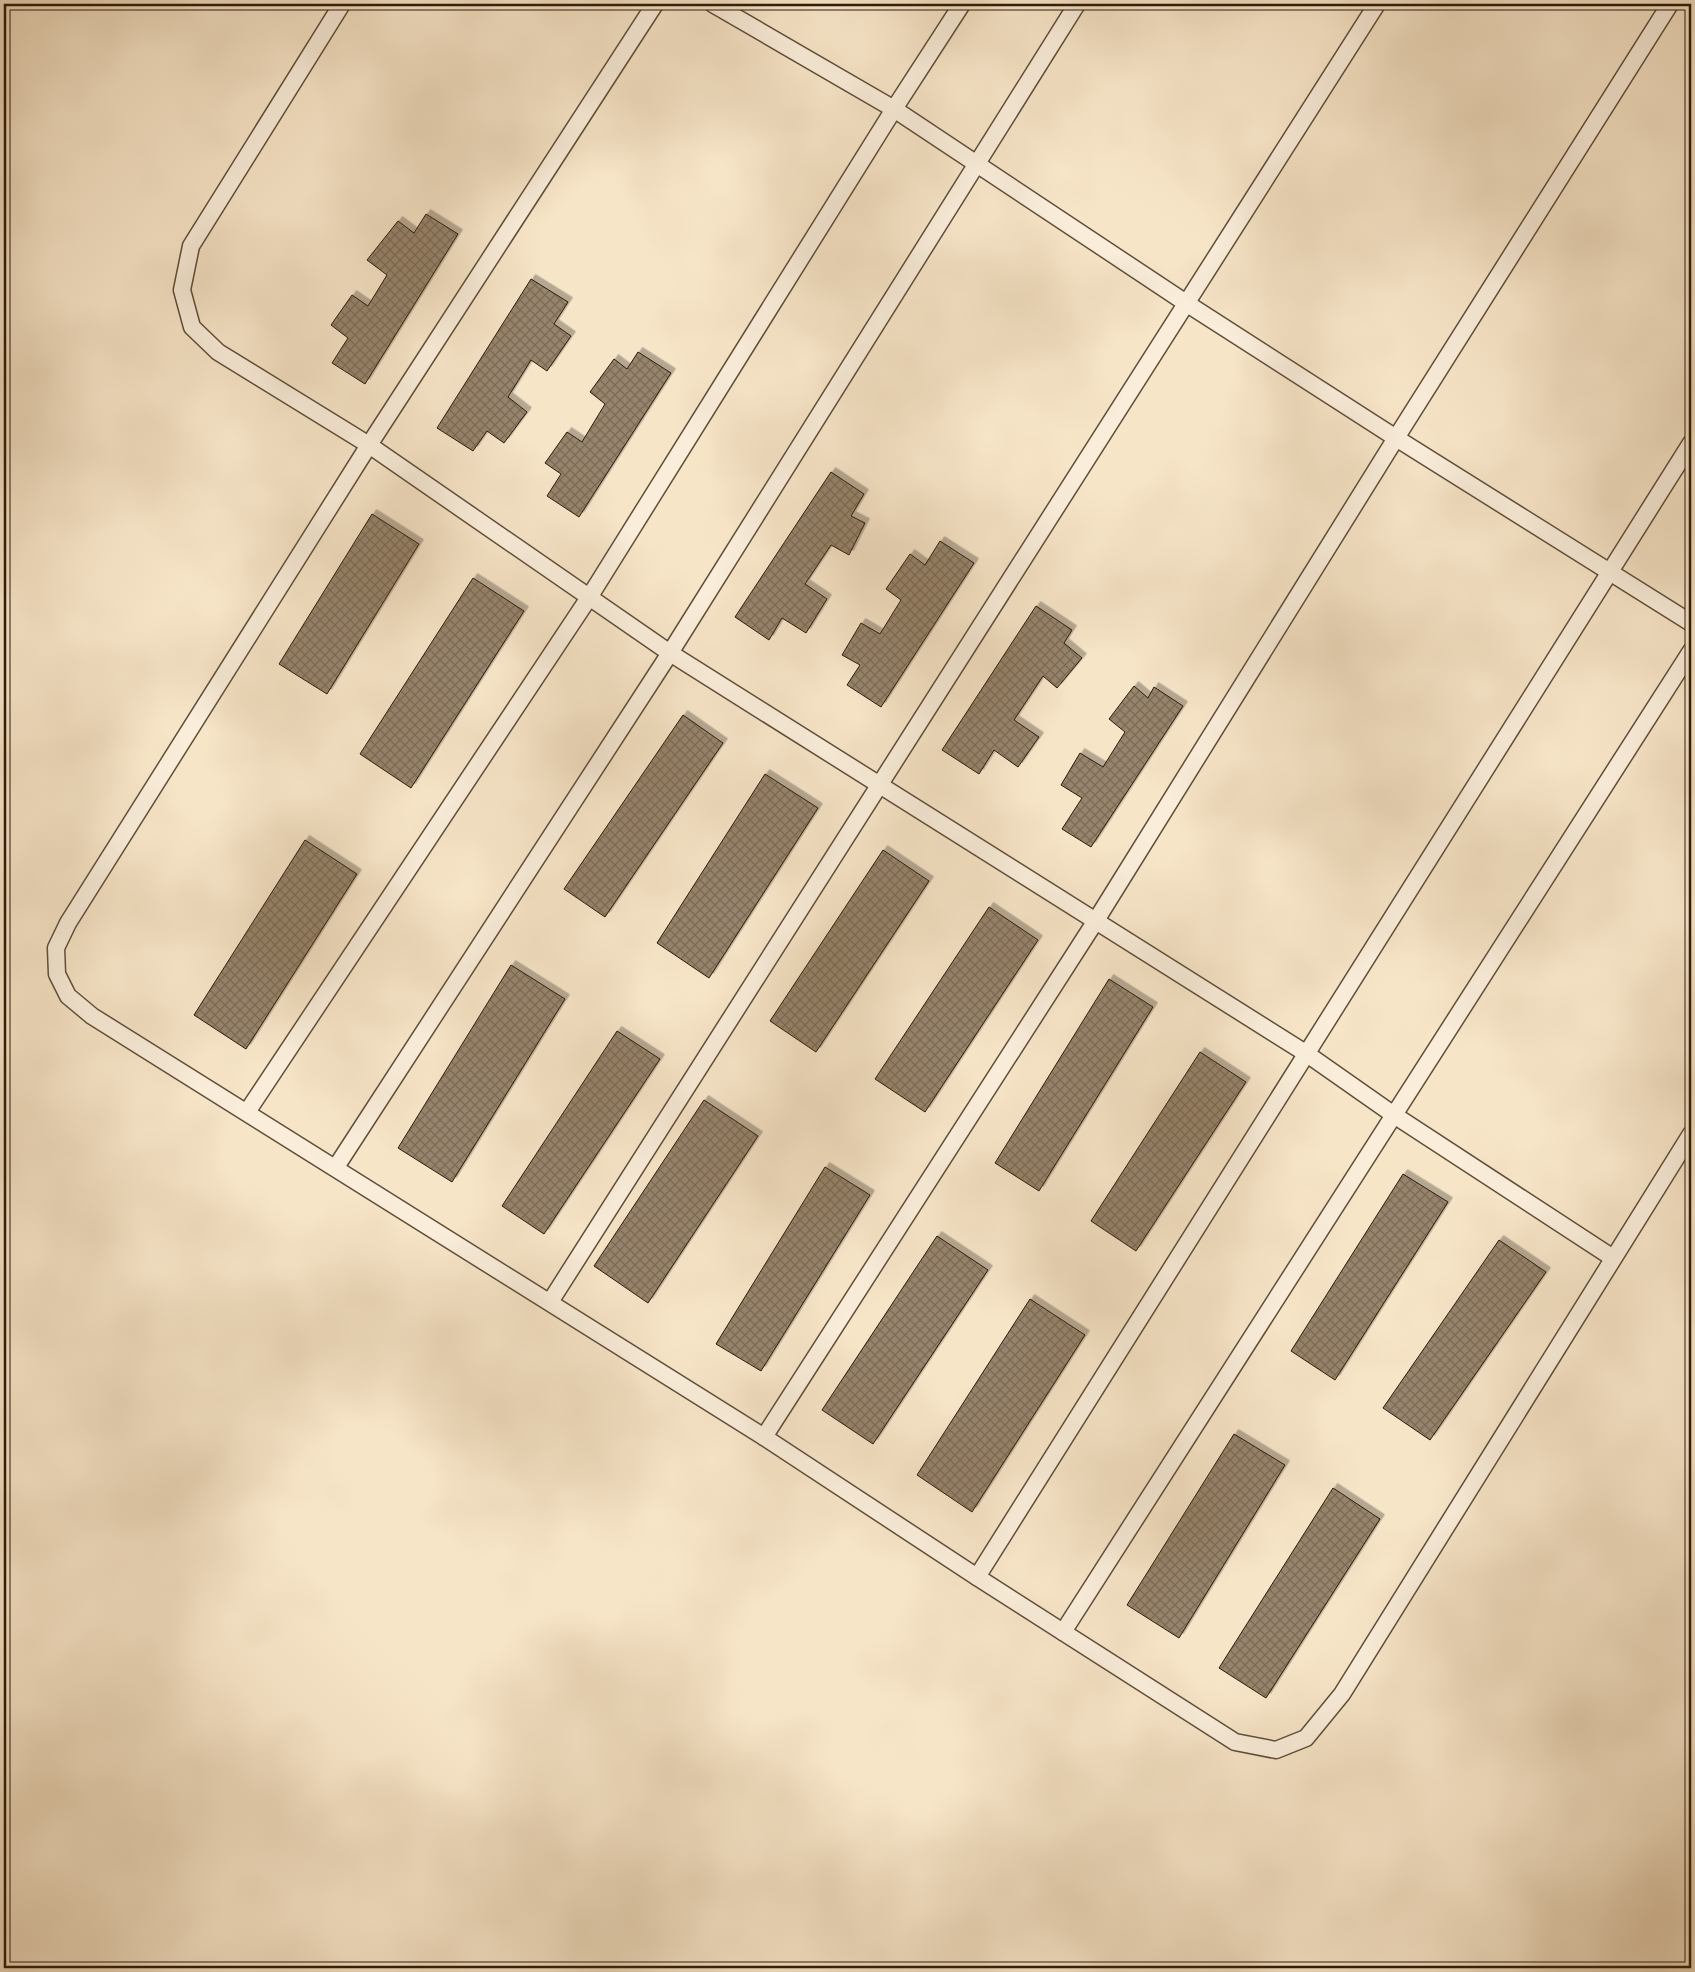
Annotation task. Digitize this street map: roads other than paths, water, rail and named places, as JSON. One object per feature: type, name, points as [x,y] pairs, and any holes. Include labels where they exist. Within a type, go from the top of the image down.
[{"type":"lane","points":[[342,4],[191,246],[182,290],[192,327],[218,352],[369,445],[670,653],[1306,1054],[1394,1115],[1613,1258]]},
{"type":"lane","points":[[655,4],[369,445],[68,923],[56,948],[57,974],[68,996],[92,1016],[336,1167],[764,1437],[977,1577],[1235,1742],[1276,1750],[1306,1738],[1342,1694],[1691,1134]]},
{"type":"lane","points":[[713,4],[894,108],[1186,304],[1691,623]]},
{"type":"lane","points":[[247,1112],[590,596],[894,108],[962,4]]},
{"type":"lane","points":[[336,1167],[670,653],[1077,4]]},
{"type":"lane","points":[[550,1302],[1377,4]]},
{"type":"lane","points":[[764,1437],[1095,922],[1396,438],[1670,4]]},
{"type":"lane","points":[[977,1577],[1691,443]]},
{"type":"lane","points":[[1063,1632],[1691,651]]}]
